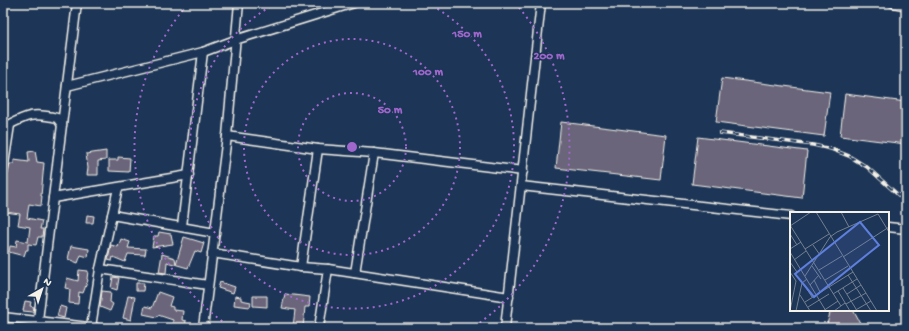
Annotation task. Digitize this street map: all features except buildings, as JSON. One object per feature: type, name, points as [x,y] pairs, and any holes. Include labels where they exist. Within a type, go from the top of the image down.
[{"type":"street","points":[[37,325],[77,3]]},
{"type":"street","points":[[203,328],[227,136],[239,3]]},
{"type":"street","points":[[67,86],[203,52],[338,6],[354,3]]},
{"type":"street","points":[[505,328],[522,186],[541,3]]},
{"type":"street","points":[[893,3],[906,6]]},
{"type":"street","points":[[182,226],[203,52]]},
{"type":"street","points":[[3,171],[7,126],[28,115],[43,115],[57,118],[62,125]]},
{"type":"street","points":[[227,136],[318,149],[374,153],[523,171]]},
{"type":"street","points":[[300,267],[318,149]]},
{"type":"street","points":[[355,273],[374,153]]},
{"type":"street","points":[[53,198],[189,175]]},
{"type":"street","points":[[522,186],[790,216]]},
{"type":"street","points":[[3,317],[37,325],[94,328],[100,269],[118,188]]},
{"type":"street","points":[[112,214],[215,233]]},
{"type":"street","points":[[889,227],[906,229]]},
{"type":"street","points":[[212,253],[509,297]]},
{"type":"street","points":[[100,269],[208,285]]},
{"type":"street","points":[[319,328],[328,269]]},
{"type":"railway","points":[[720,133],[813,145],[831,149],[849,156],[867,167],[906,202]]}]
